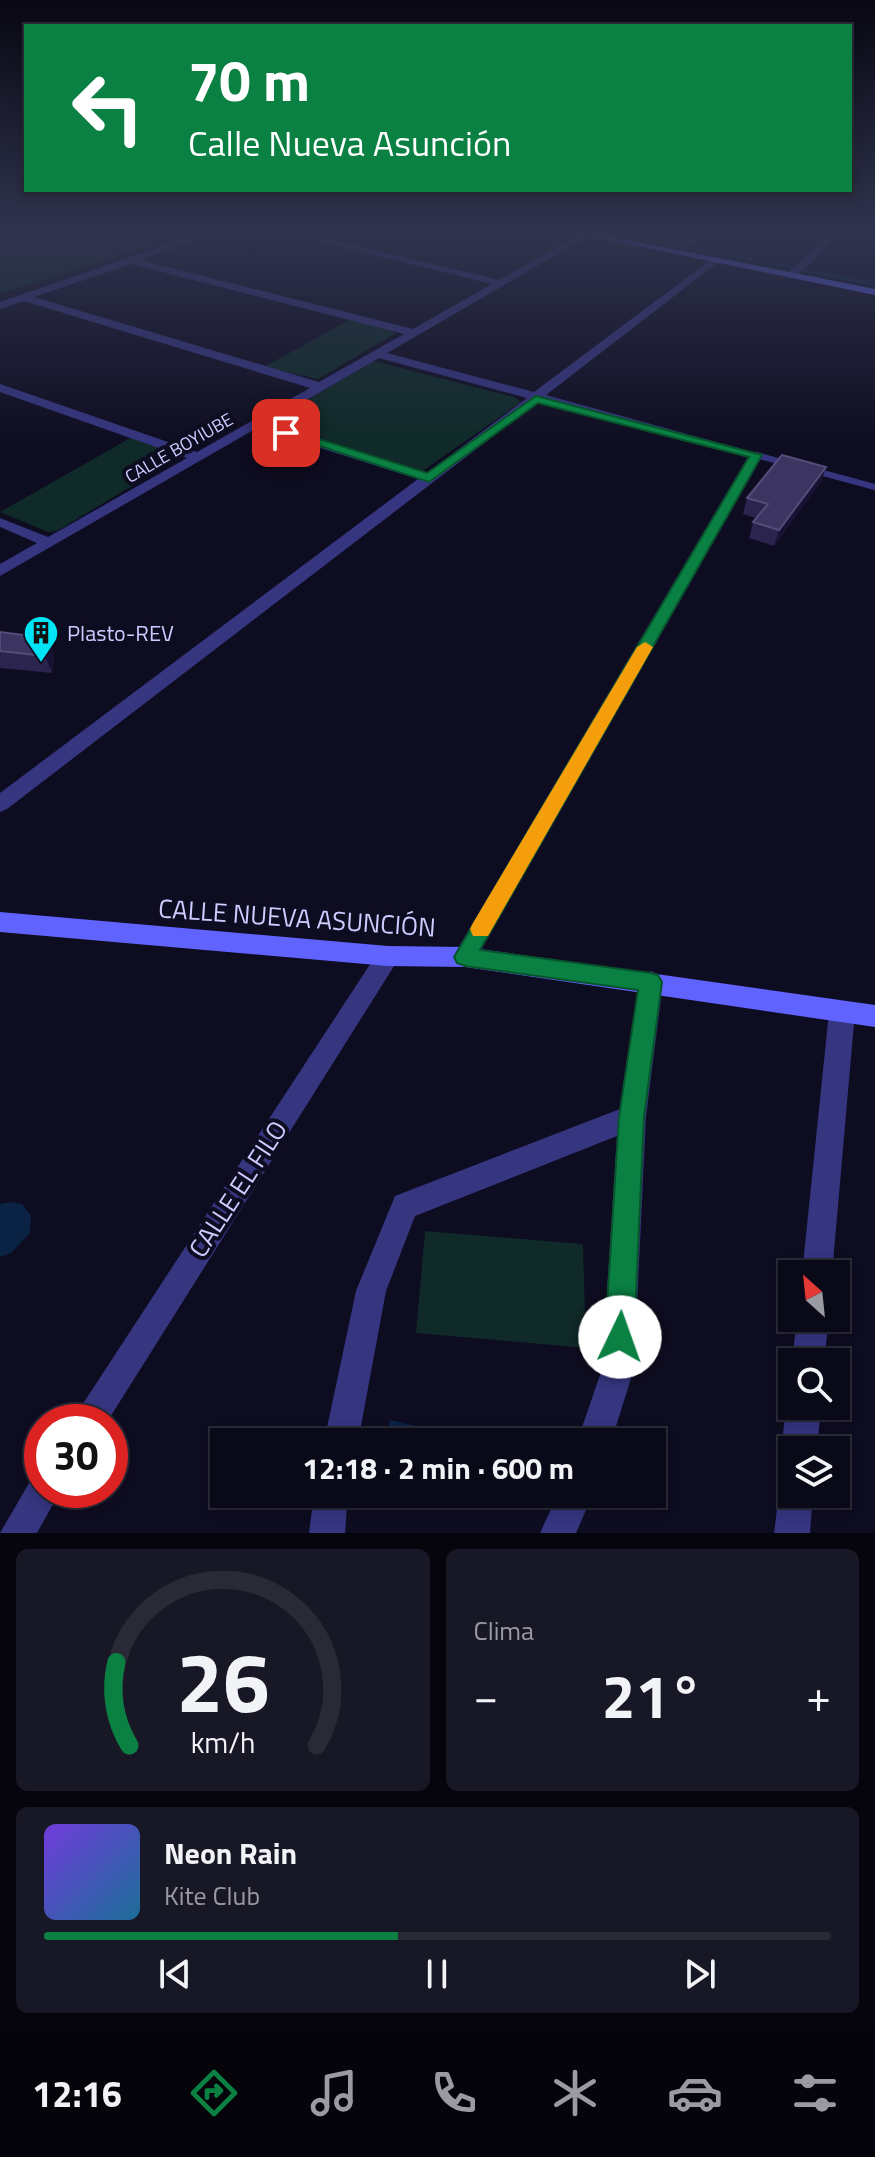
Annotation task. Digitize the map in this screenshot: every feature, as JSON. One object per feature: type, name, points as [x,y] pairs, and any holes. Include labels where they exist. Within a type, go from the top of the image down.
[{"type":"main road","name":"CALLE NUEVA ASUNCIÓN","points":[[0,922],[388,956],[465,957],[875,1016]]},
{"type":"street","points":[[40,303],[321,387]]},
{"type":"street","points":[[295,303],[415,333]]},
{"type":"street","name":"CALLE BOYIUBE","points":[[0,571],[467,303]]},
{"type":"street","points":[[0,804],[661,303]]},
{"type":"street","points":[[378,354],[536,399],[756,455],[465,957]]},
{"type":"street","points":[[0,388],[199,457]]},
{"type":"street","points":[[257,424],[429,478]]},
{"type":"street","points":[[0,522],[50,543]]},
{"type":"street","name":"CALLE EL FILO","points":[[100,1404],[388,956]]},
{"type":"street","points":[[599,1428],[618,1369],[632,1117],[651,982]]},
{"type":"street","points":[[818,1260],[842,1012]]},
{"type":"street","points":[[344,1428],[371,1291],[405,1206],[632,1117]]},
{"type":"street","points":[[17,1533],[33,1508]]},
{"type":"street","points":[[327,1533],[330,1508]]},
{"type":"street","points":[[558,1533],[570,1508]]},
{"type":"street","points":[[792,1533],[795,1508]]},
{"type":"lane","points":[[756,455],[875,487]]},
{"type":"green space","points":[[353,318],[396,333],[318,379],[264,367]]},
{"type":"green space","points":[[373,361],[514,397],[521,402],[424,470],[415,471],[271,422]]},
{"type":"green space","points":[[132,437],[177,453],[180,457],[57,531],[48,532],[0,512]]},
{"type":"green space","points":[[425,1231],[583,1244],[586,1348],[416,1333]]},
{"type":"water","points":[[0,1204],[22,1204],[31,1215],[30,1233],[11,1253],[0,1257]]},
{"type":"water","points":[[390,1420],[426,1428],[389,1428]]},
{"type":"building","points":[[782,455],[826,467],[779,530],[753,522],[768,504],[747,498]]},
{"type":"building","points":[[0,632],[48,638],[45,656],[0,651]]},
{"type":"slow traffic","points":[[481,929],[645,647]]},
{"type":"place","name":"Plasto-REV","points":[[41,664]]},
{"type":"route","points":[[286,433],[429,478],[536,399],[756,455],[465,957],[651,982],[632,1117],[620,1337]]}]
